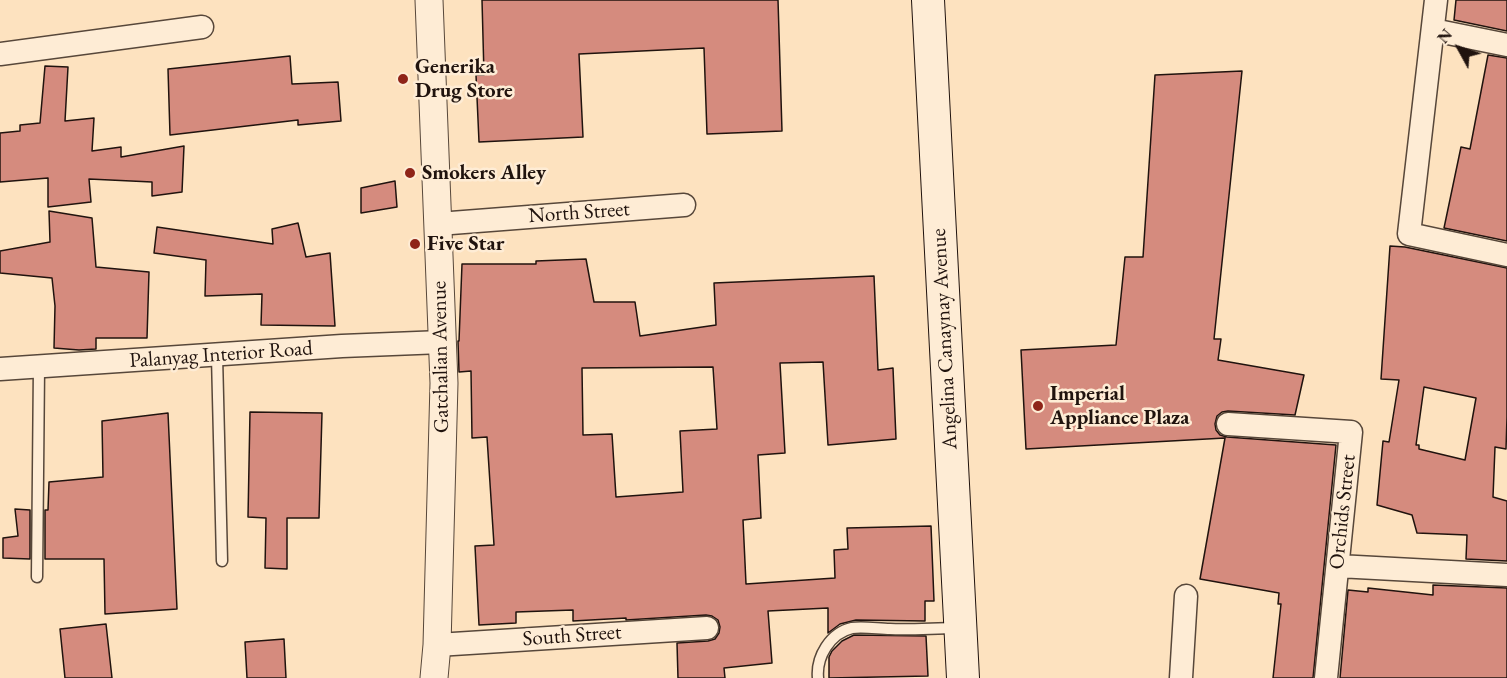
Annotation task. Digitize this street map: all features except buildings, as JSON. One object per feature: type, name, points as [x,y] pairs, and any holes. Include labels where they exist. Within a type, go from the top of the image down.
[{"type":"main road","name":"Angelina Canaynay Avenue","points":[[928,0],[963,678]]},
{"type":"street","name":"Gatchalian Avenue","points":[[429,0],[444,383],[437,645],[434,678]]},
{"type":"street","points":[[1436,0],[1409,234],[1507,255]]},
{"type":"street","points":[[0,54],[202,27]]},
{"type":"street","points":[[1433,30],[1507,45]]},
{"type":"street","name":"North Street","points":[[438,224],[684,205]]},
{"type":"street","name":"Palanyag Interior Road","points":[[0,369],[342,346],[442,342]]},
{"type":"street","name":"Orchids Street","points":[[1228,424],[1352,432],[1326,678]]},
{"type":"street","points":[[1338,566],[1507,575]]},
{"type":"street","points":[[1181,678],[1186,596]]},
{"type":"street","name":"South Street","points":[[437,645],[707,628]]},
{"type":"lane","points":[[217,356],[222,561]]},
{"type":"lane","points":[[37,577],[39,367]]},
{"type":"lane","points":[[818,678],[817,668],[821,653],[837,635],[852,628],[891,630],[960,628]]},
{"type":"place","name":"Generika Drug Store","points":[[403,79]]},
{"type":"place","name":"Smokers Alley","points":[[410,173]]},
{"type":"place","name":"Five Star","points":[[415,244]]},
{"type":"place","name":"Imperial Appliance Plaza","points":[[1038,406]]}]
